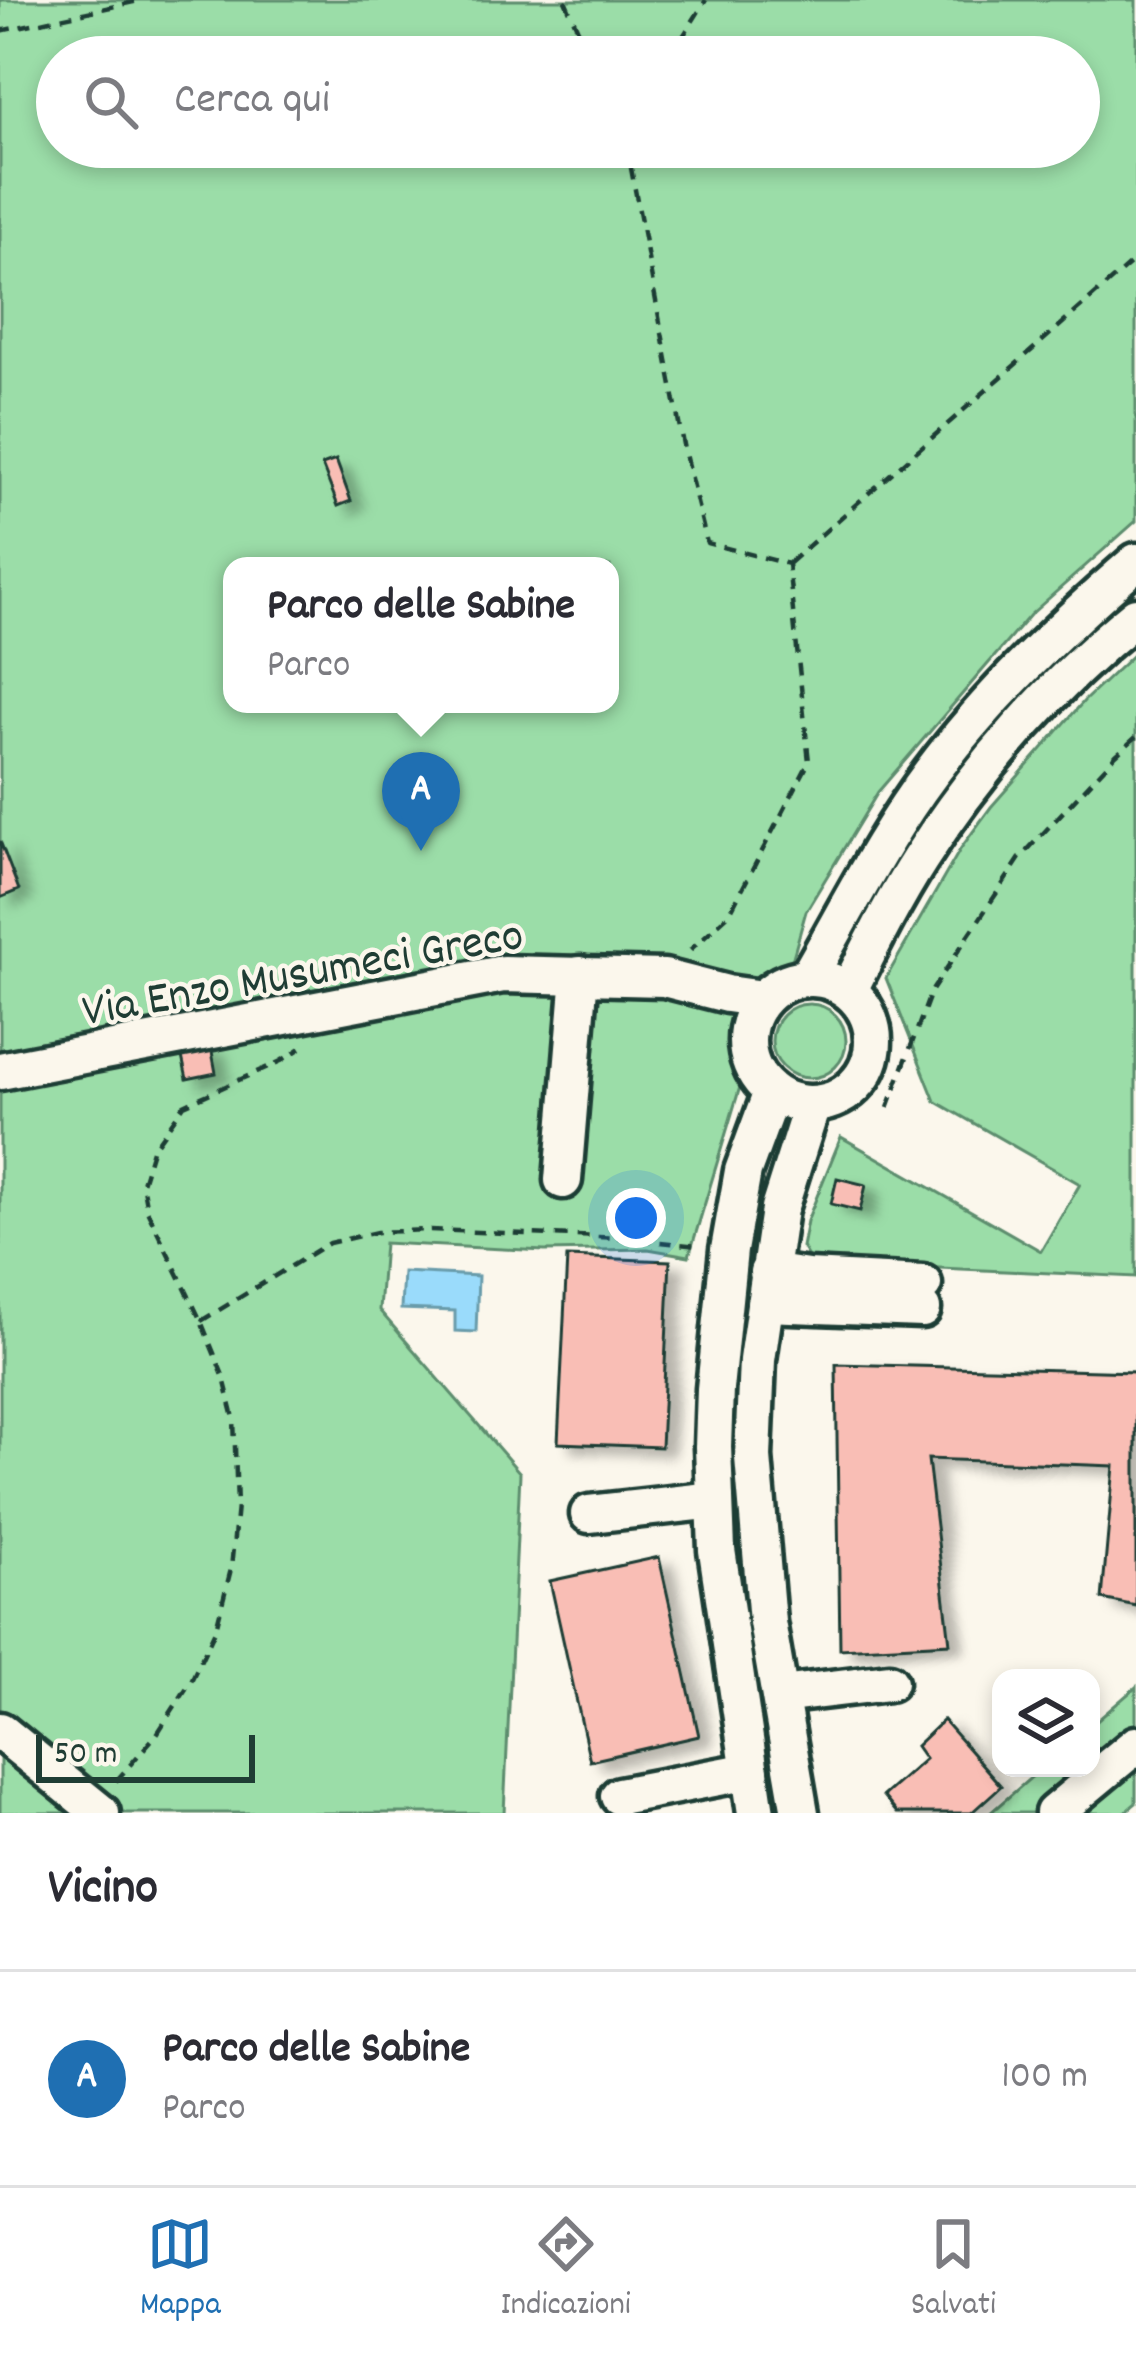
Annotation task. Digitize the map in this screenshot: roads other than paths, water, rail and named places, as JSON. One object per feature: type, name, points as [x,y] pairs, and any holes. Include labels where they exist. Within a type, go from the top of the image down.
[{"type":"street","points":[[808,977],[886,840],[948,751],[1009,681],[1136,562]]},
{"type":"street","points":[[849,990],[909,876],[964,797],[1047,700],[1136,616]]},
{"type":"street","name":"Via Enzo Musumeci Greco","points":[[0,1071],[503,974],[664,978],[762,999]]},
{"type":"street","points":[[563,1180],[580,976]]},
{"type":"street","points":[[808,977],[849,990],[862,1003],[874,1037],[863,1076],[833,1100],[812,1105],[791,1102],[772,1092],[757,1077],[748,1057],[746,1037],[762,999],[786,982],[808,977]]},
{"type":"street","points":[[756,1813],[717,1550],[715,1389],[729,1250],[743,1171],[772,1092]]},
{"type":"street","points":[[800,1813],[766,1622],[753,1457],[758,1360],[778,1209],[812,1105]]},
{"type":"street","points":[[766,1288],[923,1296]]},
{"type":"street","points":[[589,1514],[715,1500]]},
{"type":"street","points":[[779,1695],[889,1682]]},
{"type":"street","points":[[0,1731],[96,1809]]},
{"type":"street","points":[[1054,1813],[1136,1745]]},
{"type":"street","points":[[619,1796],[750,1771]]},
{"type":"water","points":[[403,1272],[478,1276],[476,1332],[455,1331],[455,1311],[401,1309]]},
{"type":"place","name":"Parco delle Sabine","points":[[421,851]]}]
